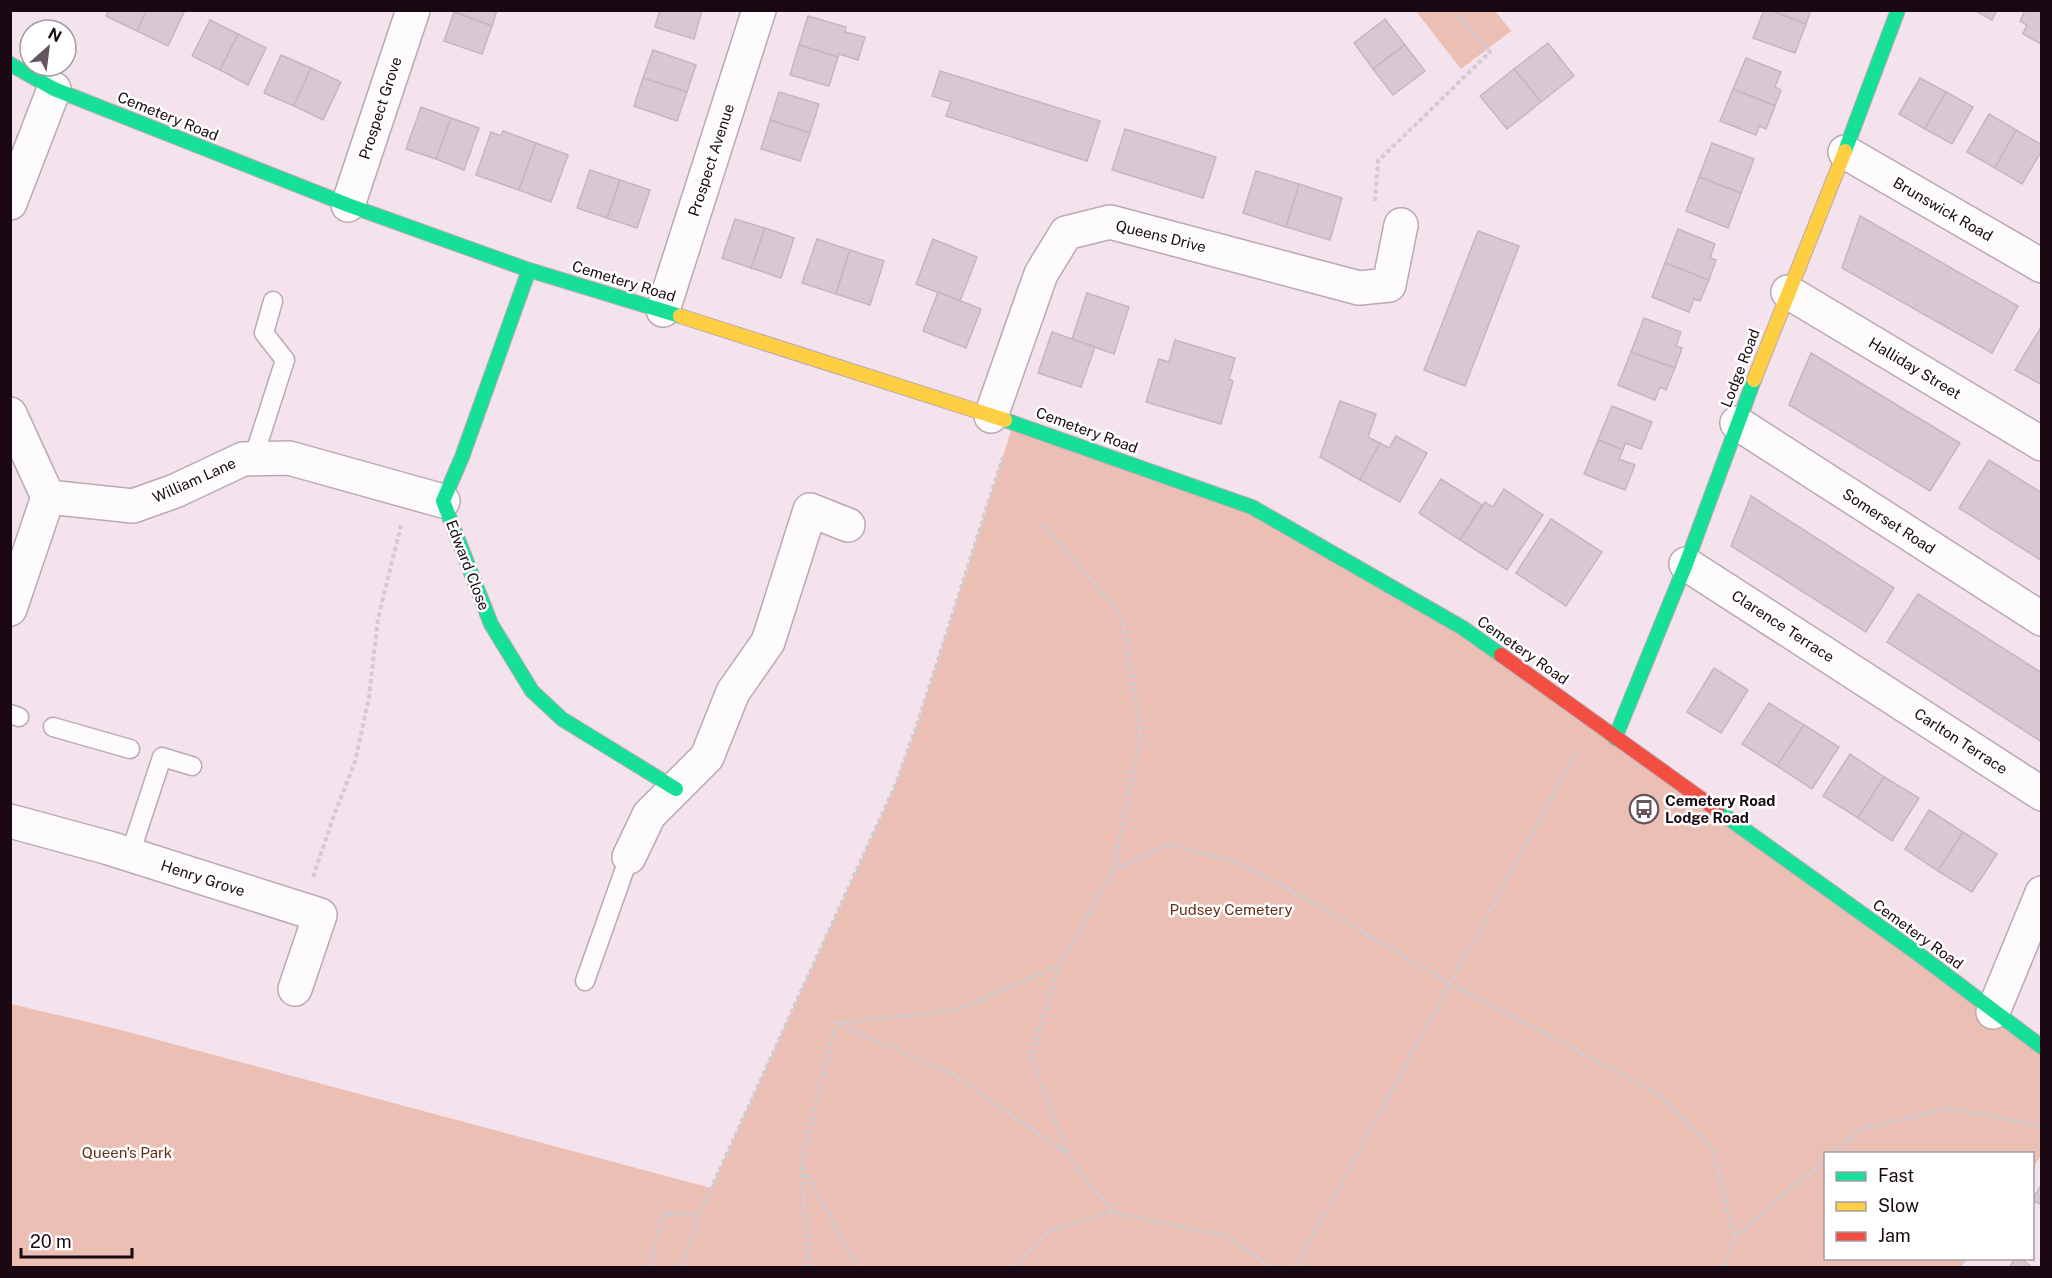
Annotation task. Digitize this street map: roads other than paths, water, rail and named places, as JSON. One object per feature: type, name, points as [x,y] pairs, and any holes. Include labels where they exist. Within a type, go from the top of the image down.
[{"type":"street","name":"Prospect Grove","points":[[348,205],[412,10]]},
{"type":"street","name":"Prospect Avenue","points":[[663,310],[759,10]]},
{"type":"street","name":"Lodge Road","points":[[1615,738],[1686,564],[1737,423],[1845,152],[1898,10]]},
{"type":"street","name":"Cemetery Road","points":[[10,64],[54,89],[348,205],[529,270],[663,310],[1003,419],[1252,507],[1463,628],[1917,953],[2042,1047]]},
{"type":"street","points":[[10,203],[54,89]]},
{"type":"street","name":"Brunswick Road","points":[[1845,152],[2042,266]]},
{"type":"street","name":"Queens Drive","points":[[1003,419],[1041,274],[1066,232],[1110,222],[1359,288],[1389,285],[1401,225]]},
{"type":"street","name":"Edward Close","points":[[529,270],[462,457],[443,501],[491,624],[532,691],[562,719],[676,789]]},
{"type":"street","name":"Halliday Street","points":[[1788,292],[2042,444]]},
{"type":"street","points":[[10,414],[48,497],[10,609]]},
{"type":"street","name":"Somerset Road","points":[[1737,423],[2042,619]]},
{"type":"street","name":"William Lane","points":[[48,497],[133,506],[175,491],[243,459],[289,458],[443,501]]},
{"type":"street","points":[[629,857],[649,815],[707,757],[733,692],[768,642],[810,510],[848,525]]},
{"type":"street","name":"Clarence Terrace","points":[[1686,564],[1880,688]]},
{"type":"street","name":"Carlton Terrace","points":[[1880,688],[2042,794]]},
{"type":"street","name":"Henry Grove","points":[[10,820],[130,854],[320,915],[295,989]]},
{"type":"street","points":[[1993,1012],[2042,893]]},
{"type":"lane","points":[[253,459],[285,360],[264,333],[273,301]]},
{"type":"lane","points":[[53,727],[130,749]]},
{"type":"lane","points":[[130,854],[162,757],[192,766]]},
{"type":"lane","points":[[585,981],[629,857]]},
{"type":"place","name":"Cemetery Road Lodge Road","points":[[1644,809]]},
{"type":"park label","name":"Pudsey Cemetery","points":[[1231,909]]},
{"type":"park label","name":"Queen's Park","points":[[127,1152]]}]
